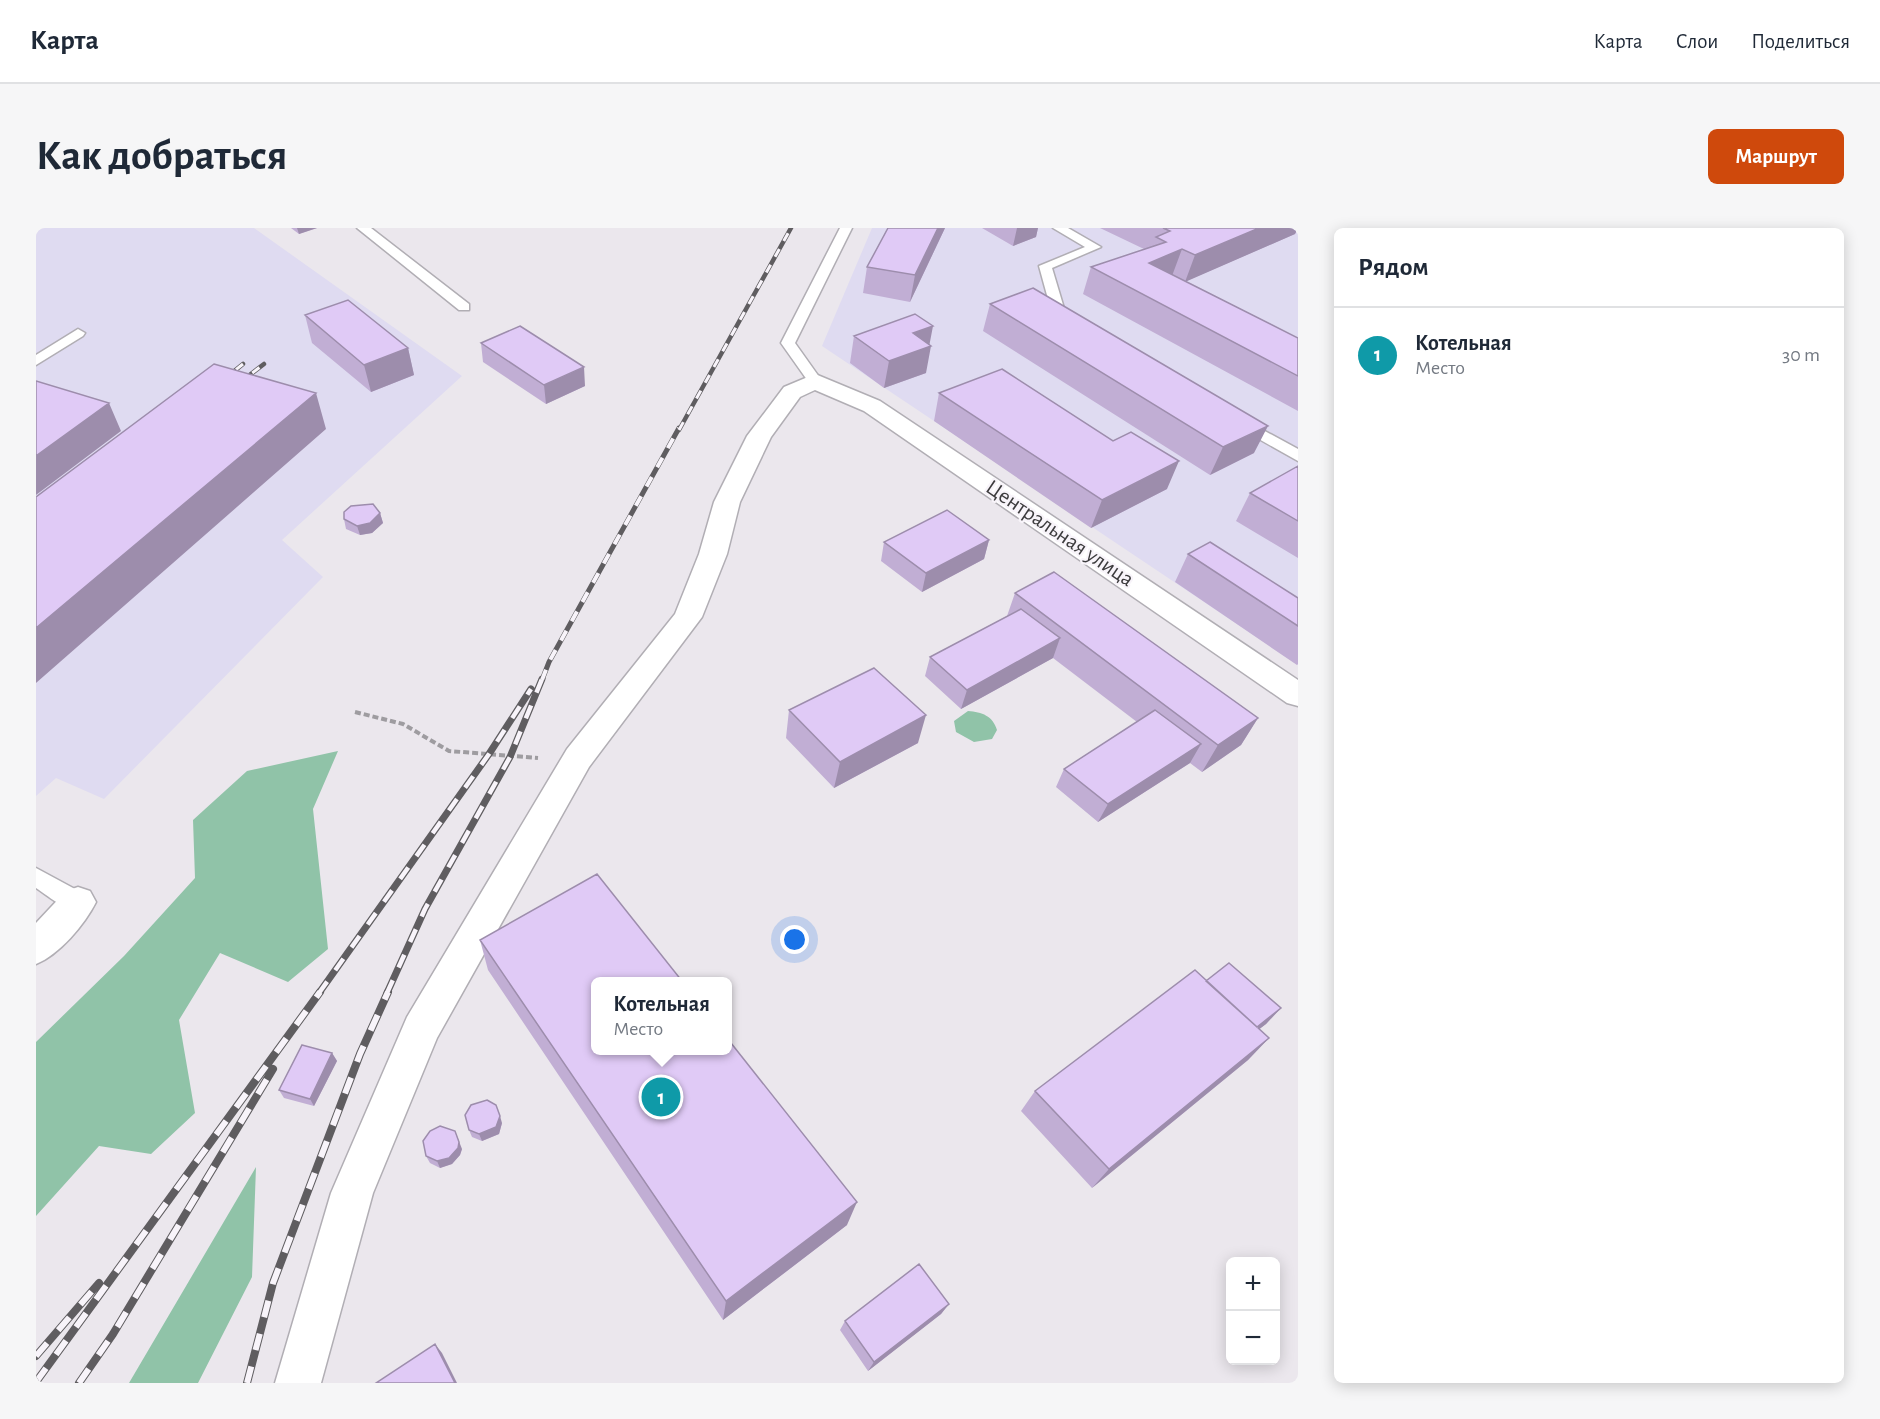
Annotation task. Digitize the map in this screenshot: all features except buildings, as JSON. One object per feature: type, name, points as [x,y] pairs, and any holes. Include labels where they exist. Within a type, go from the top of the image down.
[{"type":"street","name":"Центральная улица","points":[[815,381],[872,406],[1298,695]]},
{"type":"street","points":[[298,1383],[352,1193],[421,1029],[578,758],[688,617],[713,554],[728,502],[759,436],[792,392],[815,381]]},
{"type":"street","points":[[36,948],[78,903]]},
{"type":"lane","points":[[363,228],[464,307]]},
{"type":"lane","points":[[815,381],[788,343],[846,228]]},
{"type":"lane","points":[[1059,228],[1095,247],[1045,266],[1060,317],[1081,329]]},
{"type":"lane","points":[[36,361],[78,333]]},
{"type":"lane","points":[[1226,414],[1298,456]]},
{"type":"lane","points":[[36,877],[78,903]]},
{"type":"path","points":[[355,712],[403,724],[449,751],[510,758],[578,758]]},
{"type":"shaded area","points":[[36,228],[254,228],[462,376],[282,540],[323,577],[104,799],[56,778],[36,796]]},
{"type":"shaded area","points":[[872,228],[1298,228],[1298,665],[822,346]]},
{"type":"green space","points":[[968,711],[978,712],[993,721],[997,730],[992,739],[974,742],[956,732],[954,721]]},
{"type":"green space","points":[[338,751],[313,809],[328,949],[288,982],[220,953],[179,1020],[195,1113],[151,1154],[99,1146],[36,1216],[36,1042],[124,956],[195,878],[193,820],[247,771]]},
{"type":"green space","points":[[256,1167],[252,1277],[198,1383],[129,1383]]},
{"type":"railway","points":[[679,430],[791,228]]},
{"type":"railway","points":[[222,381],[243,364]]},
{"type":"railway","points":[[238,384],[264,364]]},
{"type":"railway","points":[[542,680],[549,662],[679,428]]},
{"type":"railway","points":[[387,993],[425,909],[510,757],[542,679]]},
{"type":"railway","points":[[319,993],[489,754],[531,689]]},
{"type":"railway","points":[[36,1382],[320,992]]},
{"type":"railway","points":[[247,1383],[273,1283],[360,1054],[388,992]]},
{"type":"railway","points":[[79,1383],[113,1334],[273,1069]]},
{"type":"railway","points":[[36,1356],[99,1283]]},
{"type":"place","name":"Котельная","points":[[661,1097]]}]
